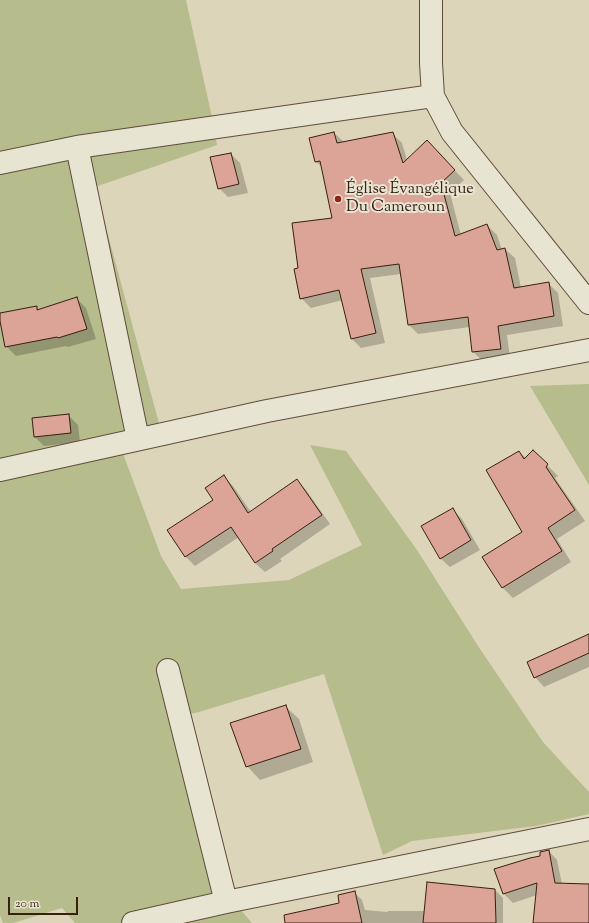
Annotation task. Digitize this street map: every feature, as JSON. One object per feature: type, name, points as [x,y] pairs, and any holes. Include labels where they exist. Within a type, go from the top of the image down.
[{"type":"street","points":[[431,0],[431,63],[433,96],[452,132],[589,304]]},
{"type":"street","points":[[0,164],[77,147],[433,96]]},
{"type":"street","points":[[77,147],[138,439]]},
{"type":"street","points":[[0,470],[267,411],[589,350]]},
{"type":"street","points":[[168,670],[226,902]]},
{"type":"street","points":[[133,923],[226,902],[589,829]]},
{"type":"green space","points":[[0,0],[186,0],[217,145],[95,187],[160,427],[118,440],[161,556],[181,589],[289,580],[362,545],[310,445],[346,451],[417,550],[480,649],[543,742],[589,792],[589,814],[536,826],[412,841],[383,855],[324,674],[199,712],[177,717],[240,909],[252,923],[75,923],[62,908],[13,923],[3,923],[0,915]]},
{"type":"green space","points":[[589,384],[589,485],[530,386]]},
{"type":"building","points":[[334,132],[337,143],[393,132],[403,163],[427,140],[455,170],[441,183],[455,236],[487,224],[497,250],[505,248],[514,288],[549,282],[554,316],[498,326],[501,349],[472,352],[468,317],[408,325],[399,264],[361,269],[376,333],[351,339],[339,290],[300,299],[294,269],[298,268],[292,223],[332,218],[320,161],[315,162],[309,138]]},
{"type":"building","points":[[231,153],[239,184],[218,189],[210,157]]},
{"type":"building","points":[[77,297],[87,329],[58,338],[5,347],[0,313],[37,306],[37,310]]},
{"type":"building","points":[[69,414],[71,433],[34,437],[32,418]]},
{"type":"building","points":[[533,450],[548,464],[546,467],[575,510],[548,528],[562,551],[502,588],[482,557],[522,532],[486,470],[519,451],[524,459]]},
{"type":"building","points":[[224,475],[248,513],[297,479],[322,515],[272,549],[273,551],[255,563],[231,527],[185,557],[167,530],[213,500],[205,488]]},
{"type":"building","points":[[453,508],[471,540],[440,559],[421,526]]},
{"type":"building","points":[[589,634],[589,653],[534,678],[527,662]]},
{"type":"building","points":[[286,705],[301,749],[246,767],[230,723]]},
{"type":"building","points":[[549,850],[555,883],[589,884],[589,923],[533,923],[537,883],[503,894],[494,869],[540,856],[540,852]]},
{"type":"building","points":[[427,882],[495,889],[496,923],[423,923]]},
{"type":"building","points":[[355,891],[362,923],[285,923],[284,915],[339,903],[338,895]]},
{"type":"place","name":"Église Évangélique Du Cameroun","points":[[338,199]]}]
